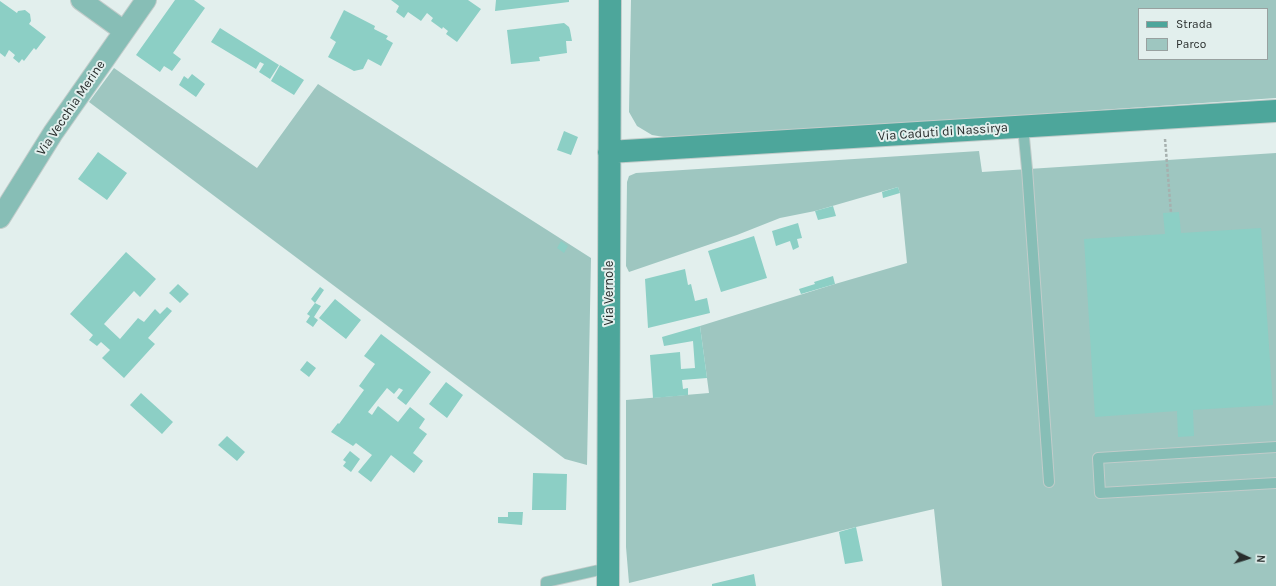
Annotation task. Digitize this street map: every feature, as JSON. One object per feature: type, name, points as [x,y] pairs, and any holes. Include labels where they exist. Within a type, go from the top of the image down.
[{"type":"street","points":[[81,0],[124,30]]},
{"type":"street","name":"Via Vecchia Merine","points":[[0,218],[53,133],[146,0]]},
{"type":"street","name":"Via Vernole","points":[[608,577],[610,0]]},
{"type":"street","name":"Via Caduti di Nassirya","points":[[609,152],[1276,111]]},
{"type":"lane","points":[[1023,127],[1028,177],[1049,482]]},
{"type":"lane","points":[[1276,447],[1098,458],[1100,493],[1276,483]]},
{"type":"lane","points":[[546,586],[546,582],[608,577]]},
{"type":"path","points":[[1164,118],[1171,213]]},
{"type":"green space","points":[[631,0],[1276,0],[1276,98],[676,139],[652,135],[637,126],[629,112]]},
{"type":"green space","points":[[114,68],[257,168],[318,84],[591,258],[587,465],[565,459],[89,102]]},
{"type":"green space","points":[[979,151],[982,172],[1276,153],[1276,586],[942,586],[934,509],[629,583],[626,547],[626,400],[709,393],[700,326],[907,263],[900,193],[898,187],[815,211],[780,218],[737,235],[629,272],[626,266],[627,182],[629,176],[636,173]]},
{"type":"building","points":[[175,0],[194,0],[205,8],[173,53],[181,59],[172,71],[164,66],[160,72],[136,55]]},
{"type":"building","points":[[391,0],[468,0],[481,9],[457,42],[446,34],[448,31],[443,27],[442,29],[431,21],[433,18],[427,13],[421,21],[408,12],[404,18],[396,12],[399,6]]},
{"type":"building","points":[[496,0],[569,0],[569,2],[495,11]]},
{"type":"building","points":[[0,1],[17,13],[18,11],[25,10],[30,14],[31,21],[29,24],[46,37],[36,50],[34,48],[24,61],[22,59],[19,63],[13,58],[15,55],[9,50],[5,57],[0,53]]},
{"type":"building","points":[[344,10],[375,26],[374,29],[388,36],[386,39],[393,43],[381,66],[368,59],[363,69],[354,71],[328,57],[336,42],[330,38]]},
{"type":"building","points":[[564,23],[569,27],[572,41],[566,41],[567,53],[539,57],[540,61],[511,64],[507,30]]},
{"type":"building","points":[[220,28],[279,65],[270,79],[259,72],[264,64],[260,62],[256,69],[211,42]]},
{"type":"building","points":[[280,65],[304,80],[294,95],[271,81]]},
{"type":"building","points":[[192,74],[205,84],[196,97],[179,85],[184,76],[188,79]]},
{"type":"building","points":[[564,131],[578,137],[571,155],[557,150]]},
{"type":"building","points":[[98,152],[127,173],[107,200],[78,179]]},
{"type":"building","points":[[898,187],[900,193],[883,198],[882,192]]},
{"type":"building","points":[[833,206],[836,216],[818,220],[815,211]]},
{"type":"building","points":[[1179,212],[1181,233],[1261,228],[1273,405],[1193,410],[1194,436],[1178,437],[1177,411],[1095,417],[1084,239],[1165,234],[1163,213]]},
{"type":"building","points":[[798,223],[802,238],[797,239],[799,247],[793,250],[790,241],[776,246],[772,231]]},
{"type":"building","points":[[754,236],[767,278],[721,292],[708,251]]},
{"type":"building","points":[[561,241],[568,246],[564,253],[557,248]]},
{"type":"building","points":[[126,252],[156,279],[140,297],[134,291],[104,324],[120,339],[138,318],[144,322],[155,309],[160,314],[167,307],[172,311],[148,338],[155,344],[124,378],[102,358],[110,350],[101,342],[97,346],[89,340],[93,335],[70,314]]},
{"type":"building","points":[[685,269],[688,285],[691,284],[695,301],[707,298],[710,313],[648,328],[645,279]]},
{"type":"building","points":[[833,276],[835,284],[801,294],[799,289]]},
{"type":"building","points":[[178,284],[189,294],[180,303],[169,293]]},
{"type":"building","points":[[320,287],[324,290],[315,303],[311,299]]},
{"type":"building","points":[[335,299],[361,320],[346,339],[319,318]]},
{"type":"building","points":[[315,303],[321,306],[314,317],[318,320],[313,327],[306,322],[310,316],[307,314]]},
{"type":"building","points":[[700,326],[707,378],[682,380],[683,389],[688,388],[688,395],[653,398],[650,355],[680,352],[681,369],[695,368],[693,341],[664,346],[662,337]]},
{"type":"building","points":[[381,334],[431,372],[406,405],[397,398],[403,390],[399,388],[394,394],[387,388],[368,412],[372,415],[378,406],[398,422],[410,407],[425,419],[419,428],[427,434],[413,453],[423,461],[414,473],[391,455],[371,482],[358,472],[372,455],[356,443],[353,446],[331,432],[338,423],[339,424],[364,390],[359,386],[375,364],[364,356]]},
{"type":"building","points":[[307,361],[316,368],[309,377],[300,370]]},
{"type":"building","points":[[446,382],[463,395],[447,418],[429,404]]},
{"type":"building","points":[[141,393],[173,422],[162,434],[130,405]]},
{"type":"building","points":[[227,436],[245,452],[237,461],[218,445]]},
{"type":"building","points":[[350,451],[360,459],[351,472],[343,466],[346,462],[343,460]]},
{"type":"building","points":[[533,473],[567,474],[566,510],[532,510]]},
{"type":"building","points":[[508,512],[523,512],[522,525],[498,523],[498,517],[508,517]]},
{"type":"building","points":[[856,527],[863,561],[845,564],[839,532]]},
{"type":"building","points":[[754,574],[756,586],[712,586],[712,584]]}]
